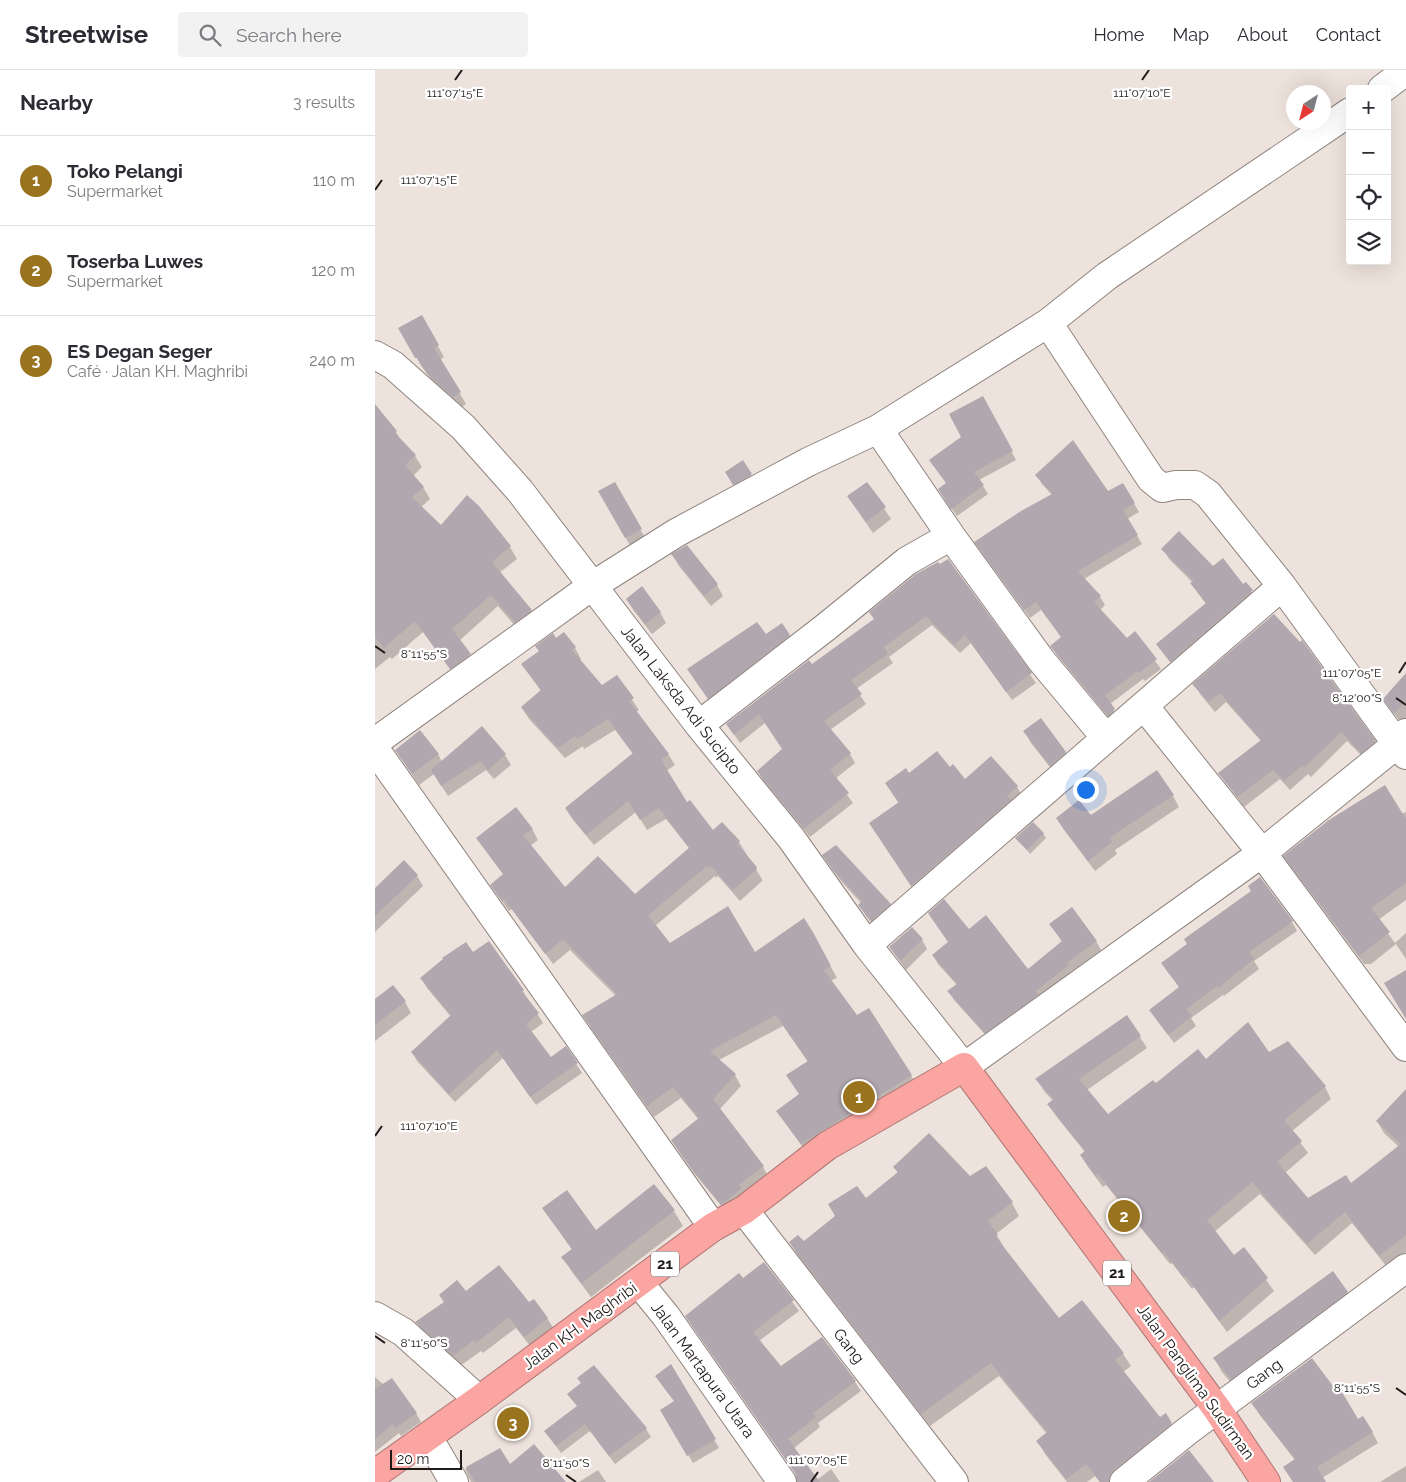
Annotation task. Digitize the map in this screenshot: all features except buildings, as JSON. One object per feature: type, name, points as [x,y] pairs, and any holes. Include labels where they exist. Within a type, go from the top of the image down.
[{"type":"highway","name":"Jalan KH. Maghribi","points":[[375,1474],[713,1228],[744,1210],[827,1146],[964,1067]]},
{"type":"highway","name":"Jalan Panglima Sudirman","points":[[964,1067],[1217,1408],[1266,1482]]},
{"type":"street","points":[[1387,85],[1406,71]]},
{"type":"street","points":[[375,742],[592,586],[676,533],[808,462],[878,429],[1048,323],[1107,276],[1346,115]]},
{"type":"street","points":[[964,1067],[1262,853],[1403,744],[1282,586],[1208,494],[1195,485],[1177,485],[1162,488],[1151,479],[1048,323]]},
{"type":"street","name":"Jalan Laksda Adi Sucipto","points":[[375,355],[393,365],[463,427],[520,491],[699,725],[791,838],[867,945],[964,1067]]},
{"type":"street","points":[[878,429],[951,536],[1041,660],[1107,738]]},
{"type":"street","points":[[699,725],[826,627],[907,561],[951,536]]},
{"type":"street","points":[[867,945],[1282,586]]},
{"type":"street","points":[[1144,706],[1262,853],[1406,1047]]},
{"type":"street","points":[[375,749],[713,1228]]},
{"type":"street","name":"Gang","points":[[744,1210],[953,1482]]},
{"type":"street","name":"Gang","points":[[1123,1482],[1217,1408],[1406,1268]]},
{"type":"street","name":"Jalan Martapura Utara","points":[[639,1283],[666,1316],[782,1482]]},
{"type":"street","points":[[375,1316],[403,1332],[479,1400]]},
{"type":"street","points":[[427,1437],[454,1482]]},
{"type":"place","name":"Toko Pelangi","points":[[859,1097]]},
{"type":"place","name":"Toserba Luwes","points":[[1124,1216]]},
{"type":"place","name":"ES Degan Seger","points":[[513,1423]]}]
